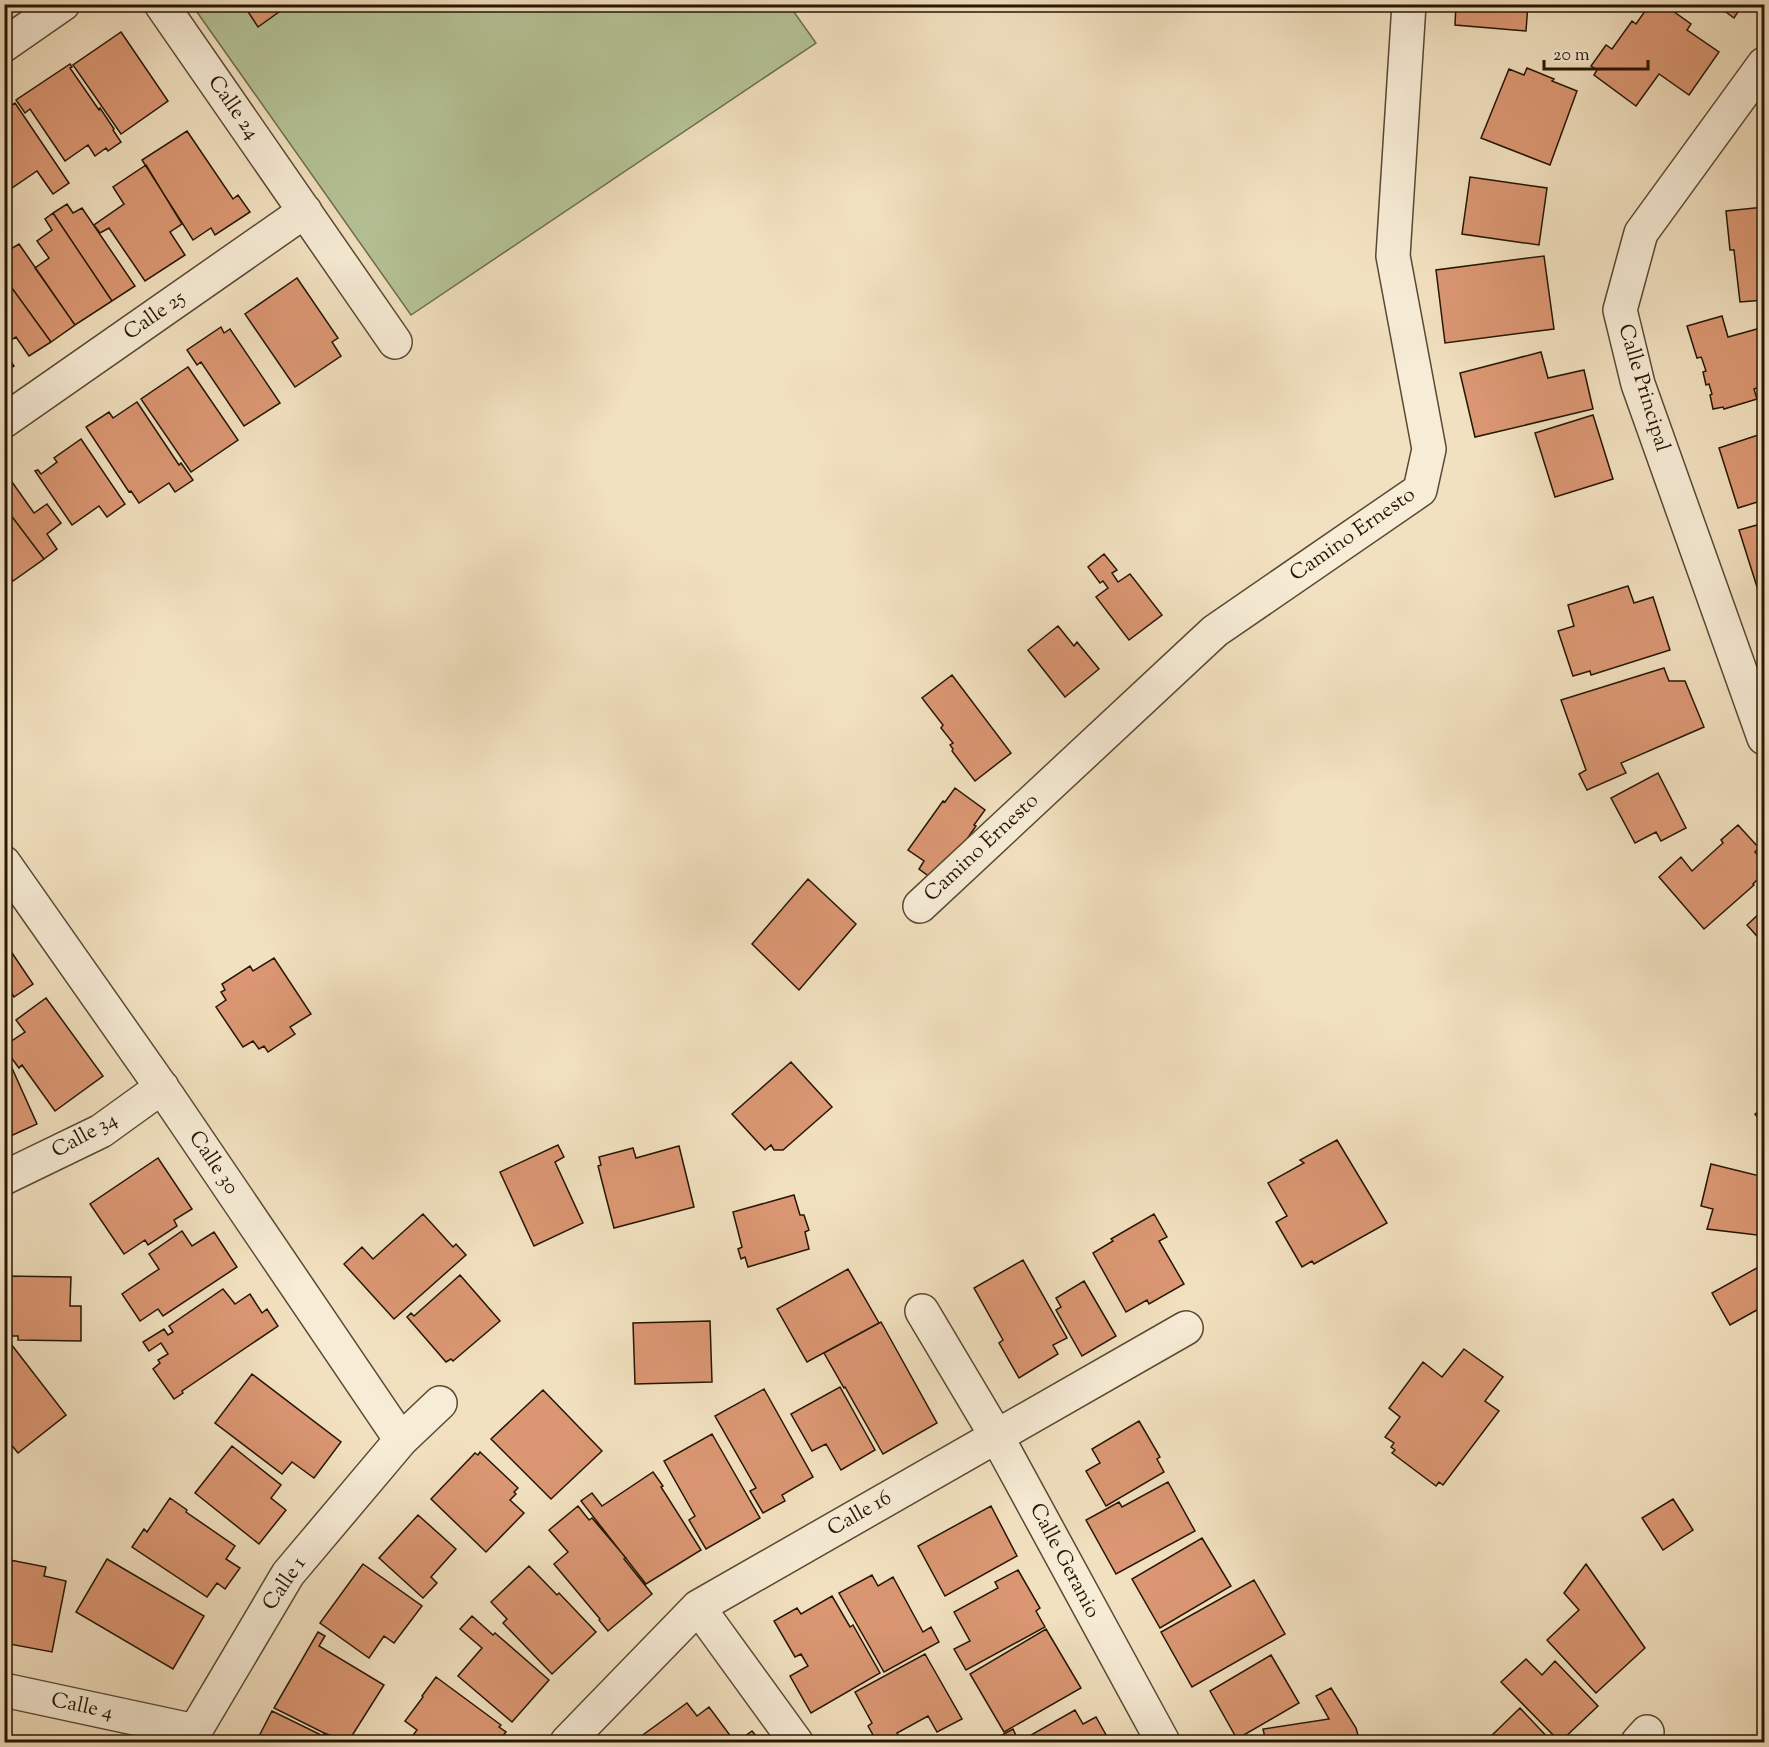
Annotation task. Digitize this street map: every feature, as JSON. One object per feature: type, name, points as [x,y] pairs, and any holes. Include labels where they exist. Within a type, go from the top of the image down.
[{"type":"street","points":[[4,45],[63,4]]},
{"type":"street","name":"Calle 24","points":[[161,4],[395,342]]},
{"type":"street","name":"Camino Ernesto","points":[[920,906],[1215,631],[1420,490],[1429,449],[1393,256],[1409,4]]},
{"type":"street","name":"Calle Principal","points":[[1764,64],[1641,233],[1620,310],[1638,384],[1764,738]]},
{"type":"street","name":"Calle 25","points":[[4,421],[305,211]]},
{"type":"street","name":"Calle 30","points":[[14,876],[162,1087],[401,1440]]},
{"type":"street","name":"Calle 34","points":[[4,1178],[101,1131],[162,1087]]},
{"type":"street","name":"Calle Geranio","points":[[922,1311],[997,1437],[1163,1743]]},
{"type":"street","name":"Calle 16","points":[[567,1743],[698,1607],[1186,1328]]},
{"type":"street","name":"Calle 1","points":[[192,1737],[288,1574],[401,1440],[440,1403]]},
{"type":"street","points":[[698,1607],[796,1743]]},
{"type":"street","name":"Calle 4","points":[[4,1690],[192,1737]]},
{"type":"green space","points":[[192,5],[789,5],[816,43],[411,315]]},
{"type":"building","points":[[243,4],[290,4],[258,27]]},
{"type":"building","points":[[1456,4],[1528,4],[1526,31],[1455,25]]},
{"type":"building","points":[[1650,4],[1663,4],[1691,24],[1687,30],[1719,52],[1689,95],[1659,74],[1636,106],[1594,75],[1597,70],[1591,66],[1606,45],[1612,49],[1632,21],[1636,24]]},
{"type":"building","points":[[1715,4],[1743,4],[1734,18]]},
{"type":"building","points":[[121,32],[168,101],[121,134],[73,65]]},
{"type":"building","points":[[70,64],[72,67],[70,68],[99,110],[100,108],[121,142],[108,151],[106,148],[95,156],[88,145],[65,161],[30,109],[25,113],[16,100]]},
{"type":"building","points":[[1527,68],[1577,91],[1550,165],[1481,138],[1509,69],[1524,75]]},
{"type":"building","points":[[15,103],[69,183],[53,194],[37,171],[6,192],[4,190],[4,110]]},
{"type":"building","points":[[187,131],[233,199],[238,195],[250,212],[215,235],[211,228],[193,240],[142,160]]},
{"type":"building","points":[[146,165],[182,224],[170,232],[185,255],[145,281],[109,228],[100,233],[94,225],[124,204],[113,187]]},
{"type":"building","points":[[1470,177],[1547,188],[1539,245],[1462,234]]},
{"type":"building","points":[[67,204],[73,213],[82,208],[135,286],[112,301],[53,213]]},
{"type":"building","points":[[1764,207],[1764,300],[1740,302],[1734,250],[1730,250],[1726,211]]},
{"type":"building","points":[[53,213],[112,301],[75,325],[35,268],[49,258],[37,241],[52,230],[45,219]]},
{"type":"building","points":[[19,244],[75,325],[51,342],[4,277],[4,253]]},
{"type":"building","points":[[1544,256],[1554,329],[1445,343],[1436,270]]},
{"type":"building","points":[[4,277],[51,342],[29,356],[16,337],[4,344]]},
{"type":"building","points":[[297,278],[338,338],[332,342],[341,356],[295,387],[245,314]]},
{"type":"building","points":[[1722,316],[1728,337],[1764,327],[1764,386],[1754,389],[1757,399],[1724,409],[1723,407],[1713,409],[1710,395],[1712,394],[1709,384],[1706,385],[1703,372],[1706,371],[1701,357],[1697,358],[1687,326]]},
{"type":"building","points":[[221,327],[224,333],[230,329],[280,403],[244,426],[201,362],[197,365],[187,350]]},
{"type":"building","points":[[4,352],[14,366],[4,372]]},
{"type":"building","points":[[1541,352],[1548,378],[1584,370],[1593,409],[1475,437],[1460,373]]},
{"type":"building","points":[[188,367],[238,440],[191,472],[141,399]]},
{"type":"building","points":[[137,402],[179,465],[181,463],[193,480],[175,492],[169,483],[139,503],[131,491],[129,492],[86,427],[109,412],[113,418]]},
{"type":"building","points":[[1593,415],[1613,479],[1555,497],[1535,433]]},
{"type":"building","points":[[1764,433],[1764,500],[1738,508],[1719,448]]},
{"type":"building","points":[[81,439],[125,504],[107,517],[99,506],[72,525],[35,471],[38,470],[41,474],[57,462],[54,458]]},
{"type":"building","points":[[12,482],[34,513],[47,504],[61,523],[47,534],[57,549],[44,559],[4,506],[4,487]]},
{"type":"building","points":[[4,506],[44,559],[13,581],[4,569]]},
{"type":"building","points":[[1757,525],[1759,530],[1764,529],[1764,588],[1758,590],[1739,530]]},
{"type":"building","points":[[1104,554],[1117,570],[1112,573],[1118,582],[1130,574],[1162,615],[1129,640],[1096,597],[1108,588],[1103,581],[1100,583],[1088,567]]},
{"type":"building","points":[[1628,586],[1634,603],[1653,597],[1670,650],[1591,675],[1590,671],[1573,676],[1558,631],[1574,626],[1568,605]]},
{"type":"building","points":[[1058,626],[1074,646],[1077,642],[1099,669],[1065,697],[1028,650]]},
{"type":"building","points":[[1664,668],[1669,681],[1685,681],[1704,727],[1621,763],[1626,773],[1587,790],[1579,774],[1586,770],[1561,700]]},
{"type":"building","points":[[952,675],[1011,753],[975,781],[952,751],[950,745],[953,743],[941,728],[943,725],[922,698]]},
{"type":"building","points":[[1658,773],[1686,828],[1661,841],[1656,832],[1635,843],[1611,798]]},
{"type":"building","points":[[955,788],[985,810],[949,865],[934,880],[919,869],[924,861],[908,850]]},
{"type":"building","points":[[1738,825],[1759,848],[1755,852],[1764,862],[1764,873],[1754,885],[1704,929],[1659,877],[1681,857],[1692,871],[1723,843],[1721,840]]},
{"type":"building","points":[[808,879],[856,924],[799,990],[752,944]]},
{"type":"building","points":[[1764,909],[1764,944],[1747,925]]},
{"type":"building","points":[[4,941],[33,984],[14,997],[9,989],[4,991]]},
{"type":"building","points":[[274,958],[311,1014],[290,1027],[295,1034],[268,1052],[264,1046],[259,1049],[253,1041],[243,1047],[216,1007],[226,1000],[221,992],[225,990],[222,984],[250,966],[253,971]]},
{"type":"building","points":[[46,998],[103,1076],[55,1111],[22,1065],[19,1068],[4,1048],[25,1032],[16,1020]]},
{"type":"building","points":[[7,1057],[37,1124],[4,1139],[4,1058]]},
{"type":"building","points":[[791,1062],[832,1107],[783,1150],[774,1150],[771,1145],[765,1150],[732,1114]]},
{"type":"building","points":[[1764,1107],[1764,1125],[1755,1114]]},
{"type":"building","points":[[1337,1140],[1387,1223],[1314,1264],[1312,1261],[1302,1267],[1276,1222],[1287,1216],[1268,1183],[1304,1163],[1300,1160]]},
{"type":"building","points":[[558,1145],[564,1157],[555,1162],[583,1223],[534,1246],[500,1172]]},
{"type":"building","points":[[679,1146],[694,1207],[614,1228],[598,1166],[601,1165],[599,1157],[633,1148],[636,1158]]},
{"type":"building","points":[[158,1158],[192,1209],[174,1220],[177,1226],[148,1245],[145,1240],[124,1254],[90,1204]]},
{"type":"building","points":[[1711,1164],[1764,1177],[1764,1204],[1757,1235],[1707,1229],[1713,1209],[1701,1206]]},
{"type":"building","points":[[794,1195],[800,1215],[804,1215],[809,1230],[805,1232],[809,1249],[748,1267],[745,1257],[741,1259],[738,1249],[742,1247],[733,1212]]},
{"type":"building","points":[[423,1214],[453,1247],[456,1244],[466,1255],[394,1319],[344,1264],[362,1247],[373,1259]]},
{"type":"building","points":[[1154,1214],[1167,1237],[1159,1241],[1184,1284],[1149,1304],[1147,1300],[1126,1312],[1093,1253],[1113,1241],[1111,1239]]},
{"type":"building","points":[[182,1231],[192,1246],[214,1232],[237,1267],[163,1316],[158,1309],[140,1321],[122,1294],[159,1269],[149,1254]]},
{"type":"building","points":[[1023,1260],[1067,1338],[1053,1345],[1058,1354],[1019,1378],[999,1343],[1003,1340],[974,1288]]},
{"type":"building","points":[[1764,1264],[1764,1306],[1730,1325],[1712,1293]]},
{"type":"building","points":[[848,1269],[879,1323],[807,1362],[777,1309]]},
{"type":"building","points":[[460,1275],[500,1321],[453,1361],[451,1359],[446,1362],[407,1317],[411,1313],[414,1316]]},
{"type":"building","points":[[4,1276],[71,1277],[70,1306],[81,1306],[81,1341],[18,1340],[18,1336],[4,1336]]},
{"type":"building","points":[[1084,1281],[1116,1336],[1082,1356],[1056,1310],[1061,1307],[1056,1298]]},
{"type":"building","points":[[223,1289],[235,1304],[250,1294],[262,1313],[267,1309],[278,1326],[182,1391],[183,1393],[174,1399],[153,1369],[160,1363],[158,1360],[168,1354],[161,1343],[149,1351],[143,1342],[164,1329],[168,1335],[173,1332],[169,1326]]},
{"type":"building","points":[[710,1321],[712,1382],[635,1384],[633,1323]]},
{"type":"building","points":[[881,1322],[937,1423],[883,1454],[824,1353]]},
{"type":"building","points":[[11,1344],[66,1415],[18,1453],[4,1436],[4,1349]]},
{"type":"building","points":[[1464,1349],[1503,1377],[1485,1401],[1499,1411],[1443,1485],[1439,1482],[1436,1486],[1392,1453],[1395,1450],[1391,1447],[1394,1443],[1385,1437],[1400,1417],[1389,1408],[1423,1362],[1442,1377]]},
{"type":"building","points":[[252,1374],[341,1442],[314,1478],[292,1462],[282,1474],[215,1423]]},
{"type":"building","points":[[840,1387],[875,1450],[841,1470],[826,1444],[812,1451],[791,1414]]},
{"type":"building","points":[[764,1389],[813,1477],[782,1495],[785,1501],[763,1513],[750,1491],[756,1488],[715,1416]]},
{"type":"building","points":[[543,1390],[602,1451],[551,1499],[491,1439]]},
{"type":"building","points":[[1139,1421],[1160,1457],[1157,1459],[1164,1472],[1106,1506],[1086,1471],[1100,1463],[1092,1449]]},
{"type":"building","points":[[712,1434],[760,1518],[706,1549],[689,1520],[695,1516],[664,1461]]},
{"type":"building","points":[[232,1446],[281,1485],[271,1498],[286,1510],[259,1544],[195,1493]]},
{"type":"building","points":[[480,1452],[518,1488],[510,1500],[524,1513],[486,1552],[431,1499],[475,1453],[478,1455]]},
{"type":"building","points":[[653,1472],[701,1550],[646,1584],[581,1501],[592,1493],[602,1506]]},
{"type":"building","points":[[1168,1482],[1195,1531],[1116,1574],[1086,1520],[1119,1502],[1122,1507]]},
{"type":"building","points":[[170,1498],[235,1546],[226,1559],[240,1568],[225,1589],[217,1583],[207,1597],[132,1547],[144,1529],[147,1532]]},
{"type":"building","points":[[1673,1499],[1693,1530],[1663,1550],[1642,1518]]},
{"type":"building","points":[[578,1506],[589,1520],[592,1518],[626,1558],[624,1559],[652,1594],[608,1631],[554,1564],[568,1552],[549,1530]]},
{"type":"building","points":[[991,1506],[1017,1556],[945,1596],[918,1546]]},
{"type":"building","points":[[418,1515],[456,1549],[431,1577],[437,1583],[423,1598],[379,1558]]},
{"type":"building","points":[[1202,1538],[1231,1586],[1160,1628],[1132,1579]]},
{"type":"building","points":[[107,1559],[204,1616],[173,1669],[76,1612]]},
{"type":"building","points":[[10,1560],[46,1567],[44,1576],[66,1581],[52,1652],[4,1643],[4,1591]]},
{"type":"building","points":[[363,1564],[422,1606],[394,1643],[384,1636],[369,1658],[320,1623]]},
{"type":"building","points":[[1586,1564],[1645,1648],[1596,1693],[1547,1640],[1579,1610],[1564,1593]]},
{"type":"building","points":[[529,1566],[557,1595],[559,1593],[596,1632],[552,1674],[503,1623],[507,1619],[491,1602]]},
{"type":"building","points":[[1018,1570],[1040,1608],[1036,1611],[1045,1627],[966,1670],[954,1649],[970,1641],[954,1612],[998,1588],[995,1582]]},
{"type":"building","points":[[872,1575],[878,1586],[893,1577],[923,1632],[931,1627],[939,1642],[884,1672],[839,1593]]},
{"type":"building","points":[[1254,1580],[1285,1634],[1192,1687],[1161,1632]]},
{"type":"building","points":[[832,1596],[850,1627],[853,1625],[880,1673],[811,1713],[790,1676],[808,1666],[801,1654],[795,1657],[774,1621],[797,1608],[801,1614]]},
{"type":"building","points":[[472,1616],[549,1680],[512,1722],[458,1676],[482,1648],[460,1629]]},
{"type":"building","points":[[1046,1629],[1081,1688],[1004,1732],[970,1674]]},
{"type":"building","points":[[318,1632],[325,1636],[319,1646],[384,1685],[348,1742],[324,1733],[274,1708]]},
{"type":"building","points":[[925,1654],[962,1719],[937,1732],[928,1716],[897,1733],[900,1738],[891,1742],[877,1742],[868,1726],[872,1723],[855,1692]]},
{"type":"building","points":[[1271,1655],[1299,1703],[1237,1739],[1210,1691]]},
{"type":"building","points":[[1526,1659],[1542,1675],[1555,1661],[1598,1706],[1560,1742],[1501,1682]]},
{"type":"building","points":[[436,1677],[501,1725],[499,1727],[506,1732],[498,1742],[408,1742],[417,1730],[405,1721]]},
{"type":"building","points":[[1331,1688],[1356,1728],[1360,1742],[1266,1742],[1263,1729],[1329,1719],[1316,1696]]},
{"type":"building","points":[[687,1703],[697,1716],[709,1707],[732,1738],[726,1742],[633,1742]]},
{"type":"building","points":[[1520,1708],[1552,1742],[1485,1742]]},
{"type":"building","points":[[1075,1710],[1083,1724],[1096,1717],[1110,1742],[1019,1742]]},
{"type":"building","points":[[272,1711],[323,1736],[324,1733],[345,1742],[256,1742]]},
{"type":"building","points":[[1013,1729],[1019,1742],[1006,1742],[1002,1735]]},
{"type":"building","points":[[752,1731],[761,1742],[737,1742]]}]
